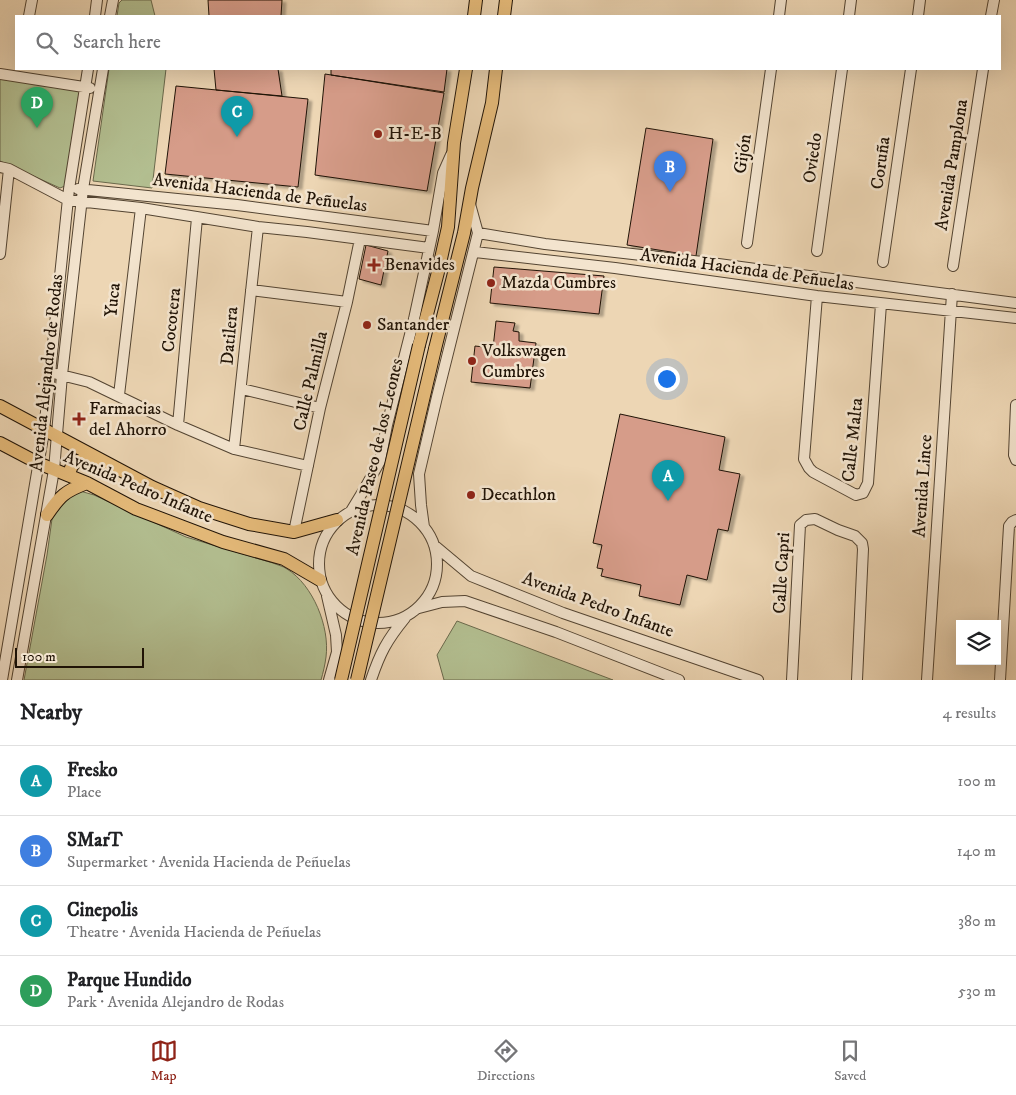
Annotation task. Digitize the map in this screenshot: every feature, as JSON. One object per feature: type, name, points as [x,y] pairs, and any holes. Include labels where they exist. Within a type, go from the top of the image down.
[{"type":"main road","points":[[474,15],[476,0]]},
{"type":"main road","points":[[504,15],[506,0]]},
{"type":"main road","name":"Avenida Paseo de los Leones","points":[[341,680],[448,227],[453,152],[466,70]]},
{"type":"main road","name":"Avenida Paseo de los Leones","points":[[357,680],[464,233],[492,103],[496,70]]},
{"type":"main road","name":"Avenida Pedro Infante","points":[[0,406],[152,487],[199,508],[250,524],[294,532],[337,520]]},
{"type":"main road","name":"Avenida Pedro Infante","points":[[0,443],[38,463],[87,483],[136,509],[222,542],[284,559],[323,585]]},
{"type":"main road","points":[[69,475],[71,466],[80,460],[108,464]]},
{"type":"main road","points":[[47,515],[58,498],[66,491],[87,483]]},
{"type":"street","points":[[29,15],[32,0]]},
{"type":"street","points":[[95,15],[97,0]]},
{"type":"street","points":[[110,15],[113,0]]},
{"type":"street","points":[[778,15],[781,0]]},
{"type":"street","points":[[849,15],[851,0]]},
{"type":"street","points":[[918,15],[920,0]]},
{"type":"street","points":[[991,15],[994,0]]},
{"type":"street","name":"Avenida Alejandro de Rodas","points":[[1,679],[44,431],[69,189],[88,70]]},
{"type":"street","name":"Avenida Alejandro de Rodas","points":[[17,680],[54,470],[62,375],[83,189],[103,70]]},
{"type":"street","name":"Gijón","points":[[747,243],[771,70]]},
{"type":"street","name":"Oviedo","points":[[817,251],[842,70]]},
{"type":"street","name":"Coruña","points":[[883,262],[910,70]]},
{"type":"street","name":"Avenida Pamplona","points":[[953,266],[983,70]]},
{"type":"street","points":[[0,74],[20,73],[85,88],[100,89]]},
{"type":"street","name":"Avenida Paseo de los Leones","points":[[351,511],[380,461],[387,425],[414,319],[443,173],[453,152]]},
{"type":"street","points":[[0,254],[4,168],[68,200]]},
{"type":"street","name":"Avenida Hacienda de Peñuelas","points":[[56,193],[69,189],[83,189],[228,204],[433,231]]},
{"type":"street","name":"Avenida Hacienda de Peñuelas","points":[[68,200],[141,208],[258,227],[429,248]]},
{"type":"street","name":"Avenida Paseo de los Leones","points":[[424,527],[419,474],[475,252],[478,233],[470,204]]},
{"type":"street","name":"Yuca","points":[[119,395],[141,208]]},
{"type":"street","name":"Cocotera","points":[[178,425],[197,218]]},
{"type":"street","points":[[307,232],[343,228],[348,220]]},
{"type":"street","name":"Datilera","points":[[234,449],[242,389],[258,227]]},
{"type":"street","name":"Avenida Hacienda de Peñuelas","points":[[478,233],[546,244],[615,251],[1016,303]]},
{"type":"street","name":"Calle Palmilla","points":[[294,532],[320,408],[347,302],[360,239]]},
{"type":"street","name":"Avenida Hacienda de Peñuelas","points":[[475,252],[615,268],[881,304],[1016,318]]},
{"type":"street","points":[[251,290],[347,302]]},
{"type":"street","name":"Avenida Lince","points":[[926,680],[952,294]]},
{"type":"street","name":"Calle Malta","points":[[816,296],[804,458],[812,472],[856,495],[863,493],[868,483],[881,304]]},
{"type":"street","points":[[50,374],[89,382],[178,425],[234,449],[308,466]]},
{"type":"street","points":[[242,389],[320,408]]},
{"type":"street","points":[[1015,458],[1016,405]]},
{"type":"street","points":[[380,461],[389,473],[395,476],[402,478],[419,474]]},
{"type":"street","points":[[329,680],[337,652],[336,635],[318,566],[319,553],[326,535],[337,520],[351,511],[367,506],[384,505],[400,510],[424,527],[434,545],[437,556],[435,572],[430,587],[419,608]]},
{"type":"street","name":"Calle Capri","points":[[792,680],[800,525],[810,519],[815,519],[855,536],[862,543],[857,680]]},
{"type":"street","points":[[1000,680],[1009,526],[1015,520]]},
{"type":"street","name":"Avenida Pedro Infante","points":[[434,545],[471,576],[563,612],[758,680]]},
{"type":"street","points":[[323,585],[335,604],[348,614],[364,620],[394,621],[405,618]]},
{"type":"street","points":[[371,680],[380,653],[405,618],[419,608],[442,602],[465,600],[556,632],[679,680]]},
{"type":"street","points":[[0,638],[10,630]]},
{"type":"green space","points":[[122,0],[151,0],[155,15],[117,15],[119,3]]},
{"type":"green space","points":[[109,70],[166,70],[152,188],[93,181]]},
{"type":"green space","points":[[0,78],[78,91],[65,186],[60,188],[0,161]]},
{"type":"green space","points":[[80,491],[94,495],[186,537],[273,563],[285,568],[296,576],[312,596],[322,620],[327,645],[326,660],[321,680],[24,680],[52,519],[61,500]]},
{"type":"green space","points":[[457,621],[613,680],[444,680],[437,655]]},
{"type":"building","points":[[208,0],[282,0],[281,15],[209,15]]},
{"type":"building","points":[[214,70],[278,70],[282,96],[216,90]]},
{"type":"building","points":[[331,70],[447,70],[444,92],[331,75]]},
{"type":"building","name":"H-E-B","points":[[325,74],[444,93],[427,191],[315,175]]},
{"type":"building","points":[[176,86],[308,99],[298,187],[165,174]]},
{"type":"building","points":[[646,128],[713,139],[696,256],[627,245]]},
{"type":"building","name":"Benavides","points":[[366,245],[388,251],[381,285],[359,279]]},
{"type":"building","points":[[494,267],[604,276],[599,314],[490,303]]},
{"type":"building","points":[[496,321],[515,323],[513,331],[519,332],[519,341],[536,343],[530,388],[471,382],[475,346],[493,348]]},
{"type":"building","points":[[620,414],[725,437],[719,470],[740,474],[728,531],[718,529],[707,580],[687,575],[680,605],[639,596],[641,585],[601,576],[603,569],[597,568],[602,545],[593,543]]},
{"type":"place","name":"Parque Hundido","points":[[37,128]]},
{"type":"place","name":"H-E-B","points":[[378,134]]},
{"type":"place","name":"Cinepolis","points":[[237,137]]},
{"type":"place","name":"SMarT","points":[[670,192]]},
{"type":"place","name":"Benavides","points":[[374,265]]},
{"type":"place","name":"Mazda Cumbres","points":[[491,283]]},
{"type":"place","name":"Santander","points":[[367,325]]},
{"type":"place","name":"Volkswagen Cumbres","points":[[472,361]]},
{"type":"place","name":"Farmacias del Ahorro","points":[[79,419]]},
{"type":"place","name":"Decathlon","points":[[471,495]]},
{"type":"place","name":"Fresko","points":[[668,501]]}]
